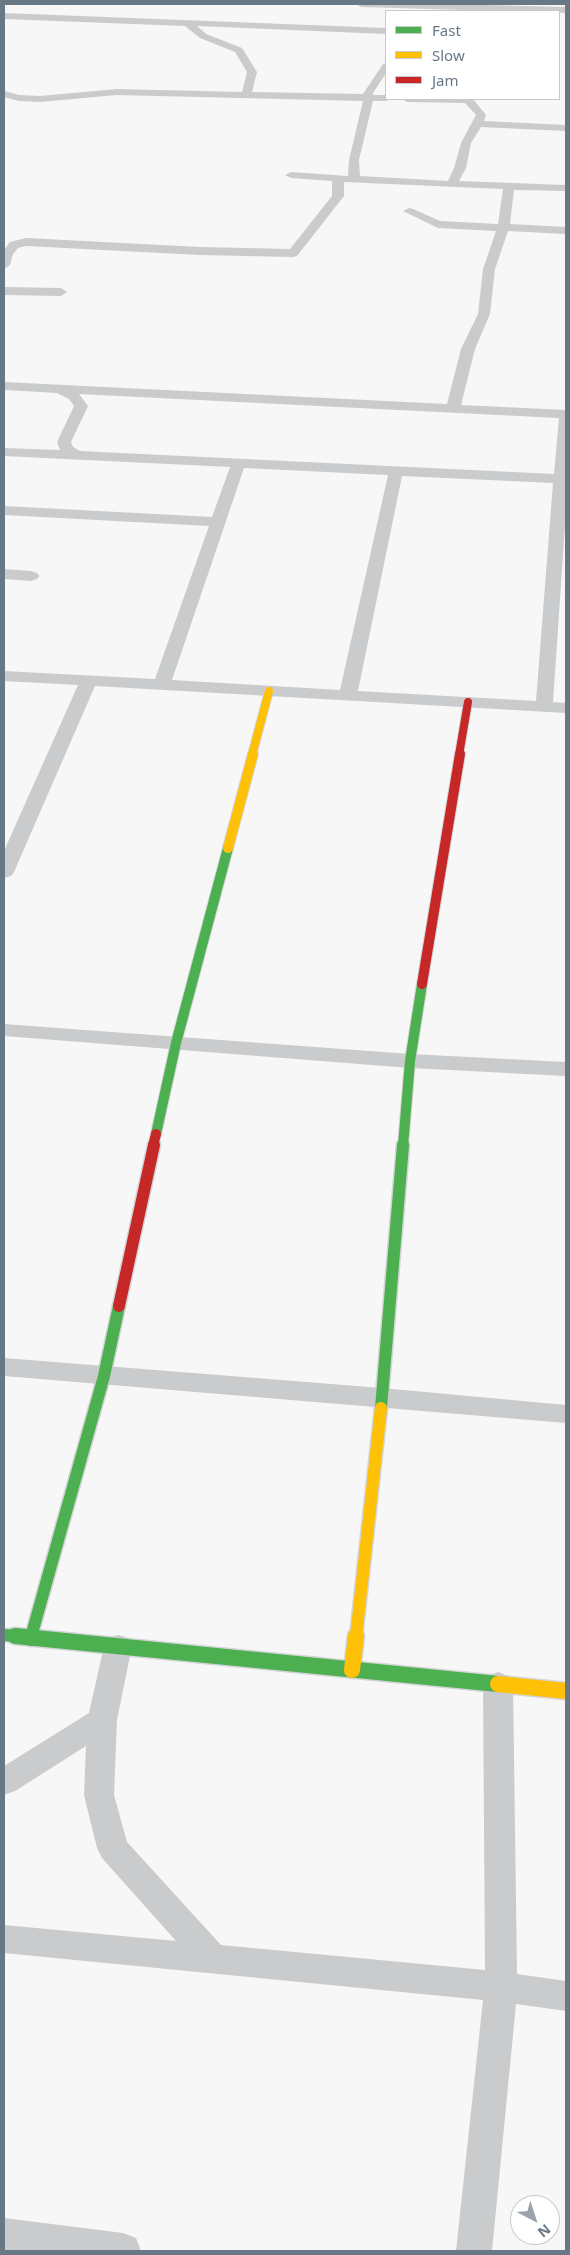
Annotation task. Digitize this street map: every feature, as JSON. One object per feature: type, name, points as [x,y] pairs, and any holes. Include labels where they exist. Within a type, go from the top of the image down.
[{"type":"street","points":[[361,4],[409,7],[566,10]]},
{"type":"street","points":[[4,6],[61,19]]},
{"type":"street","points":[[84,20],[92,9]]},
{"type":"street","points":[[4,16],[385,31]]},
{"type":"street","points":[[188,24],[203,36],[239,50],[252,72],[246,94]]},
{"type":"street","points":[[354,180],[354,160],[369,98],[368,93],[385,67]]},
{"type":"street","points":[[4,94],[20,98],[40,99],[118,92],[385,98]]},
{"type":"street","points":[[452,183],[460,168],[466,143],[478,124],[480,115],[468,100]]},
{"type":"street","points":[[478,124],[566,128]]},
{"type":"street","points":[[291,175],[354,180],[566,188]]},
{"type":"street","points":[[4,265],[14,245],[26,242],[200,251],[292,253],[338,196],[338,179]]},
{"type":"street","points":[[453,410],[468,349],[484,314],[489,269],[504,226],[509,186]]},
{"type":"street","points":[[409,211],[438,224],[504,226],[566,231]]},
{"type":"street","points":[[4,291],[61,292]]},
{"type":"street","points":[[4,386],[453,410],[566,414],[559,616],[544,706]]},
{"type":"street","points":[[58,388],[74,396],[81,406],[64,442],[66,449],[77,456]]},
{"type":"street","points":[[4,452],[564,479]]},
{"type":"street","points":[[162,685],[238,464]]},
{"type":"street","points":[[348,695],[396,471]]},
{"type":"street","points":[[4,510],[218,522]]},
{"type":"street","points":[[4,574],[31,576]]},
{"type":"street","points":[[4,676],[566,708]]},
{"type":"street","points":[[4,872],[89,681]]},
{"type":"street","points":[[31,1638],[104,1376],[176,1043],[269,691]]},
{"type":"street","points":[[352,1670],[382,1397],[410,1061],[468,702]]},
{"type":"street","points":[[4,1030],[410,1061],[566,1069]]},
{"type":"street","points":[[4,1367],[382,1397],[566,1414]]},
{"type":"street","points":[[4,1635],[566,1691]]},
{"type":"street","points":[[118,1646],[102,1720],[99,1795],[113,1848],[213,1959]]},
{"type":"street","points":[[474,2251],[501,1987],[498,1684]]},
{"type":"street","points":[[4,1782],[102,1720]]},
{"type":"street","points":[[4,1939],[501,1987],[566,1996]]},
{"type":"street","points":[[4,2236],[123,2251]]},
{"type":"traffic: fast","points":[[156,1134],[176,1043],[228,848]]},
{"type":"traffic: fast","points":[[381,1408],[410,1061],[422,984]]},
{"type":"traffic: fast","points":[[31,1638],[104,1376],[119,1306]]},
{"type":"traffic: fast","points":[[4,1635],[498,1684]]},
{"type":"traffic: slow","points":[[228,848],[269,691]]},
{"type":"traffic: slow","points":[[352,1670],[381,1408]]},
{"type":"traffic: slow","points":[[498,1684],[566,1691]]},
{"type":"traffic: jam","points":[[422,984],[468,702]]},
{"type":"traffic: jam","points":[[119,1306],[156,1134]]}]
